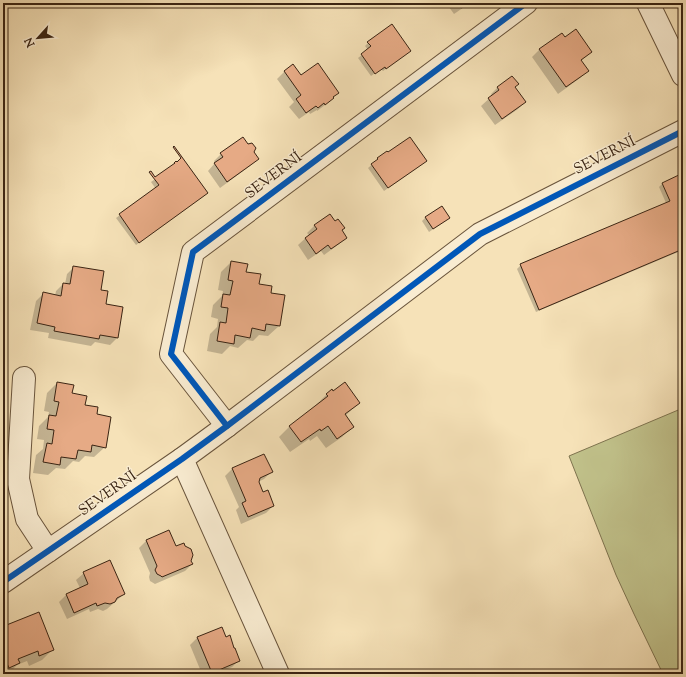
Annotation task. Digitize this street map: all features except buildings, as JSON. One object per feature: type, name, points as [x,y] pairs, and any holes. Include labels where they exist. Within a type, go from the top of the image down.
[{"type":"street","name":"SEVERNÍ","points":[[226,426],[172,354],[193,252],[526,3]]},
{"type":"street","points":[[648,3],[683,76]]},
{"type":"street","name":"SEVERNÍ","points":[[3,582],[182,459],[480,234],[683,131]]},
{"type":"street","points":[[24,378],[18,479],[27,519],[48,551]]},
{"type":"street","points":[[182,459],[278,674]]},
{"type":"green space","points":[[683,408],[683,674],[663,674],[616,575],[569,456]]},
{"type":"cycle path","points":[[227,426],[171,354],[193,252],[526,3]]},
{"type":"cycle path","points":[[3,582],[182,459],[480,234],[683,131]]}]
